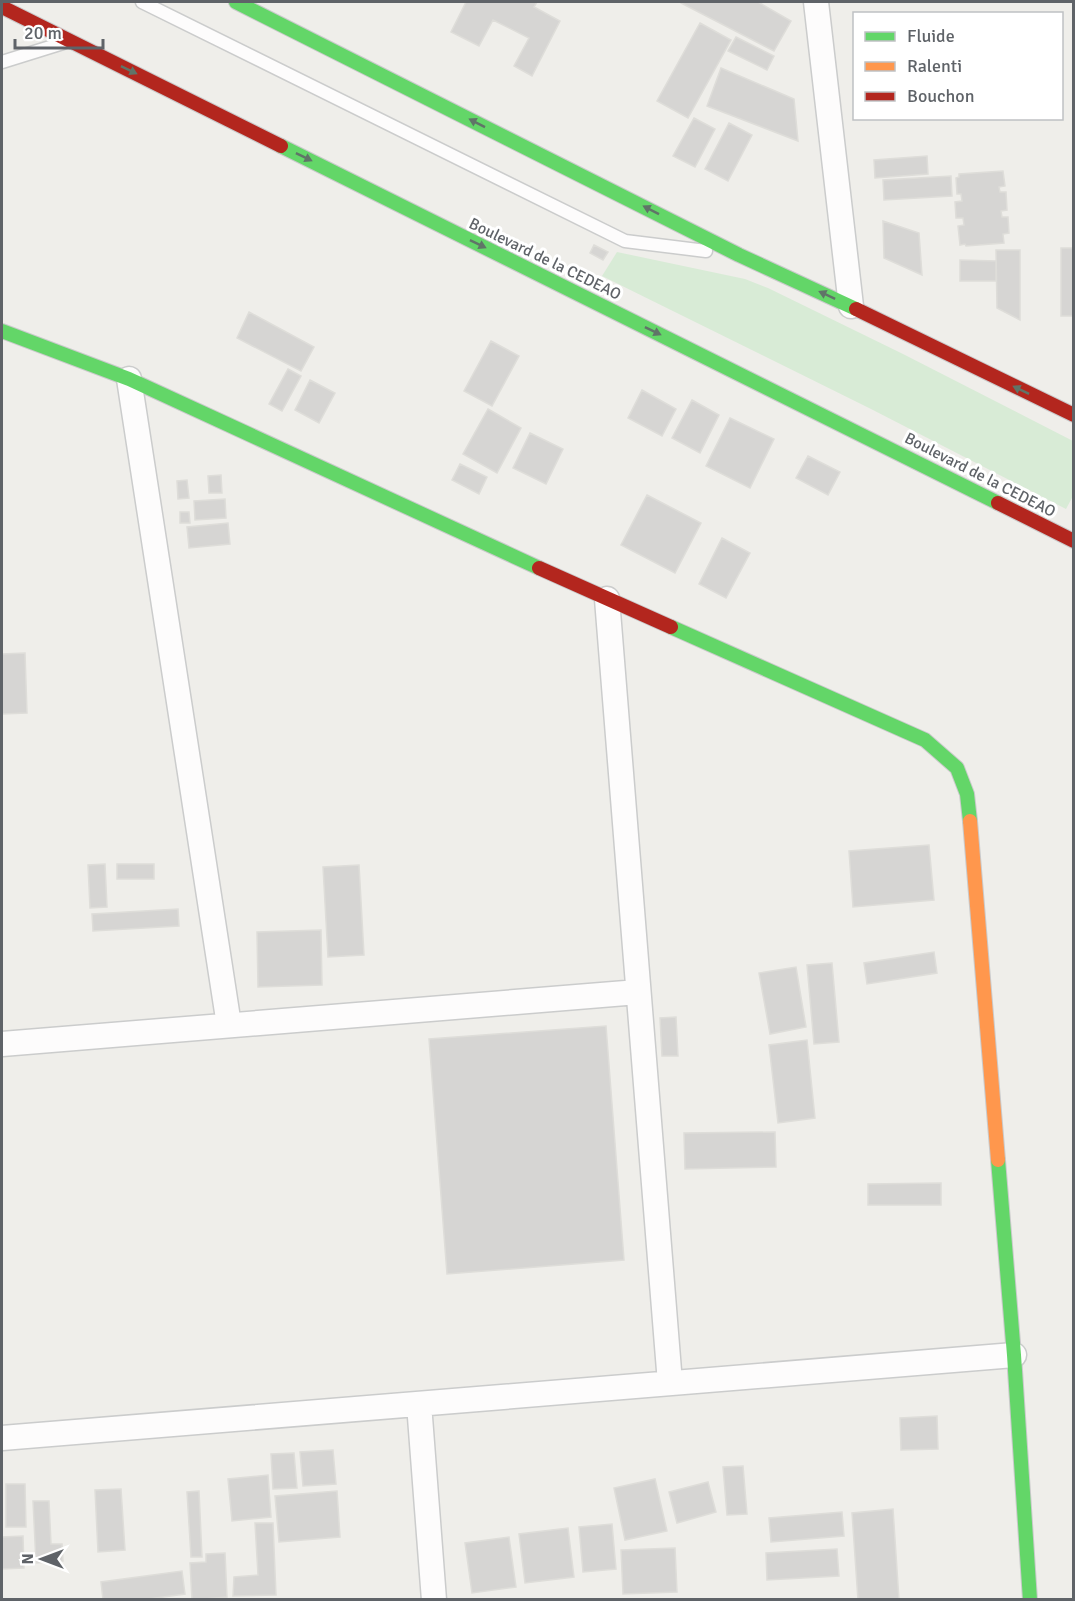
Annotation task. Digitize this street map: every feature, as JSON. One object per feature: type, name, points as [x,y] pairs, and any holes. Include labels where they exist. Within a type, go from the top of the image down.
[{"type":"main road","points":[[236,2],[740,255],[851,306],[1074,416]]},
{"type":"main road","name":"Boulevard de la CEDEAO","points":[[2,7],[1074,541]]},
{"type":"main road","points":[[2,331],[129,379],[607,599],[925,740],[957,768],[967,795],[971,828],[1014,1355],[1030,1599]]},
{"type":"street","points":[[816,2],[851,306]]},
{"type":"street","points":[[129,379],[230,1025]]},
{"type":"street","points":[[607,599],[670,1383]]},
{"type":"street","points":[[2,1044],[638,992]]},
{"type":"street","points":[[2,1438],[1014,1355]]},
{"type":"street","points":[[419,1404],[434,1599]]},
{"type":"lane","points":[[142,2],[625,241],[740,255]]},
{"type":"lane","points":[[2,62],[70,40]]},
{"type":"green space","points":[[617,252],[745,279],[768,288],[1073,441],[1073,496],[1066,509],[871,409],[602,276]]},
{"type":"building","points":[[466,2],[537,2],[534,7],[560,21],[532,76],[514,66],[529,38],[493,20],[479,46],[451,32]]},
{"type":"building","points":[[681,2],[758,2],[791,21],[774,51]]},
{"type":"building","points":[[700,23],[731,40],[688,118],[657,101]]},
{"type":"building","points":[[736,37],[774,56],[767,70],[728,51]]},
{"type":"building","points":[[721,68],[794,99],[798,141],[707,106]]},
{"type":"building","points":[[694,118],[715,129],[695,167],[673,156]]},
{"type":"building","points":[[729,123],[752,135],[728,181],[705,169]]},
{"type":"building","points":[[927,156],[928,174],[875,178],[874,160]]},
{"type":"building","points":[[1003,171],[1005,186],[999,187],[1000,192],[1006,192],[1007,210],[1001,211],[1002,217],[1008,217],[1009,233],[1003,234],[1004,243],[960,245],[958,226],[964,225],[963,218],[956,218],[955,202],[962,201],[961,194],[957,194],[956,178],[959,174]]},
{"type":"building","points":[[951,176],[952,196],[884,200],[883,180]]},
{"type":"building","points":[[883,221],[919,233],[922,275],[884,258]]},
{"type":"building","points":[[594,245],[608,252],[603,260],[590,253]]},
{"type":"building","points":[[1061,248],[1074,248],[1074,316],[1061,316]]},
{"type":"building","points":[[996,250],[1020,250],[1020,320],[997,308]]},
{"type":"building","points":[[960,260],[996,261],[996,281],[960,281]]},
{"type":"building","points":[[249,312],[314,347],[301,371],[237,338]]},
{"type":"building","points":[[491,341],[519,356],[492,406],[464,391]]},
{"type":"building","points":[[288,369],[301,376],[282,411],[269,404]]},
{"type":"building","points":[[310,380],[335,393],[319,423],[295,410]]},
{"type":"building","points":[[642,390],[676,409],[662,436],[628,418]]},
{"type":"building","points":[[692,400],[719,415],[700,453],[672,438]]},
{"type":"building","points":[[488,409],[521,428],[497,473],[463,454]]},
{"type":"building","points":[[730,418],[774,439],[750,488],[706,466]]},
{"type":"building","points":[[530,433],[563,449],[546,484],[513,468]]},
{"type":"building","points":[[808,456],[840,472],[828,495],[796,478]]},
{"type":"building","points":[[460,464],[487,477],[479,494],[452,480]]},
{"type":"building","points":[[221,475],[222,493],[209,493],[208,476]]},
{"type":"building","points":[[187,480],[189,498],[178,499],[177,481]]},
{"type":"building","points":[[647,495],[701,523],[675,573],[621,545]]},
{"type":"building","points":[[225,499],[226,518],[195,520],[194,501]]},
{"type":"building","points":[[180,512],[189,512],[190,523],[180,523]]},
{"type":"building","points":[[228,523],[230,544],[189,548],[187,527]]},
{"type":"building","points":[[722,538],[750,553],[726,598],[699,584]]},
{"type":"building","points":[[25,653],[27,713],[2,714],[2,654]]},
{"type":"building","points":[[929,845],[934,900],[853,907],[849,851]]},
{"type":"building","points":[[105,864],[107,907],[90,908],[88,865]]},
{"type":"building","points":[[117,864],[154,864],[154,879],[117,879]]},
{"type":"building","points":[[359,865],[364,955],[328,957],[323,867]]},
{"type":"building","points":[[178,909],[179,926],[93,931],[92,914]]},
{"type":"building","points":[[321,930],[322,985],[258,987],[257,932]]},
{"type":"building","points":[[934,952],[937,973],[867,984],[864,963]]},
{"type":"building","points":[[832,963],[839,1042],[814,1044],[807,965]]},
{"type":"building","points":[[796,967],[806,1027],[770,1034],[759,973]]},
{"type":"building","points":[[676,1017],[678,1056],[662,1056],[660,1018]]},
{"type":"building","points":[[606,1026],[624,1260],[447,1274],[429,1039]]},
{"type":"building","points":[[807,1040],[815,1118],[778,1123],[769,1045]]},
{"type":"building","points":[[775,1132],[776,1167],[685,1169],[684,1133]]},
{"type":"building","points":[[941,1183],[941,1205],[868,1205],[868,1184]]},
{"type":"building","points":[[937,1416],[938,1449],[901,1450],[900,1418]]},
{"type":"building","points":[[333,1450],[336,1484],[303,1486],[300,1452]]},
{"type":"building","points":[[294,1453],[297,1488],[273,1489],[271,1454]]},
{"type":"building","points":[[743,1466],[747,1514],[727,1515],[723,1467]]},
{"type":"building","points":[[268,1475],[271,1517],[232,1521],[228,1479]]},
{"type":"building","points":[[655,1479],[667,1531],[625,1540],[614,1488]]},
{"type":"building","points":[[708,1482],[716,1512],[677,1523],[669,1492]]},
{"type":"building","points":[[6,1484],[25,1484],[26,1527],[6,1527]]},
{"type":"building","points":[[121,1489],[125,1550],[98,1552],[95,1490]]},
{"type":"building","points":[[199,1491],[202,1557],[191,1557],[187,1492]]},
{"type":"building","points":[[337,1491],[340,1537],[279,1542],[275,1496]]},
{"type":"building","points":[[33,1501],[49,1501],[51,1544],[62,1544],[63,1561],[36,1563]]},
{"type":"building","points":[[893,1509],[899,1600],[858,1600],[852,1513]]},
{"type":"building","points":[[842,1512],[844,1536],[771,1542],[769,1518]]},
{"type":"building","points":[[255,1523],[273,1523],[276,1595],[233,1596],[234,1577],[258,1575]]},
{"type":"building","points":[[612,1524],[616,1569],[583,1572],[579,1527]]},
{"type":"building","points":[[568,1528],[574,1577],[525,1583],[519,1534]]},
{"type":"building","points":[[23,1536],[24,1568],[2,1569],[2,1537]]},
{"type":"building","points":[[509,1537],[516,1587],[472,1593],[465,1543]]},
{"type":"building","points":[[675,1548],[677,1592],[623,1594],[621,1550]]},
{"type":"building","points":[[837,1549],[839,1576],[767,1580],[766,1553]]},
{"type":"building","points":[[225,1553],[227,1597],[192,1600],[190,1563],[206,1562],[206,1554]]},
{"type":"building","points":[[182,1571],[185,1594],[141,1600],[103,1600],[101,1582]]},
{"type":"traffic: fast","points":[[236,2],[739,255],[856,309]]},
{"type":"traffic: fast","points":[[281,146],[998,503]]},
{"type":"traffic: fast","points":[[2,331],[129,379],[539,568]]},
{"type":"traffic: fast","points":[[671,627],[925,740],[957,768],[967,794],[970,821]]},
{"type":"traffic: fast","points":[[998,1160],[1014,1355],[1030,1600]]},
{"type":"traffic: slow","points":[[970,821],[998,1160]]},
{"type":"traffic: jam","points":[[2,7],[281,146]]},
{"type":"traffic: jam","points":[[856,309],[1074,415]]},
{"type":"traffic: jam","points":[[998,503],[1074,541]]},
{"type":"traffic: jam","points":[[539,568],[671,627]]}]
